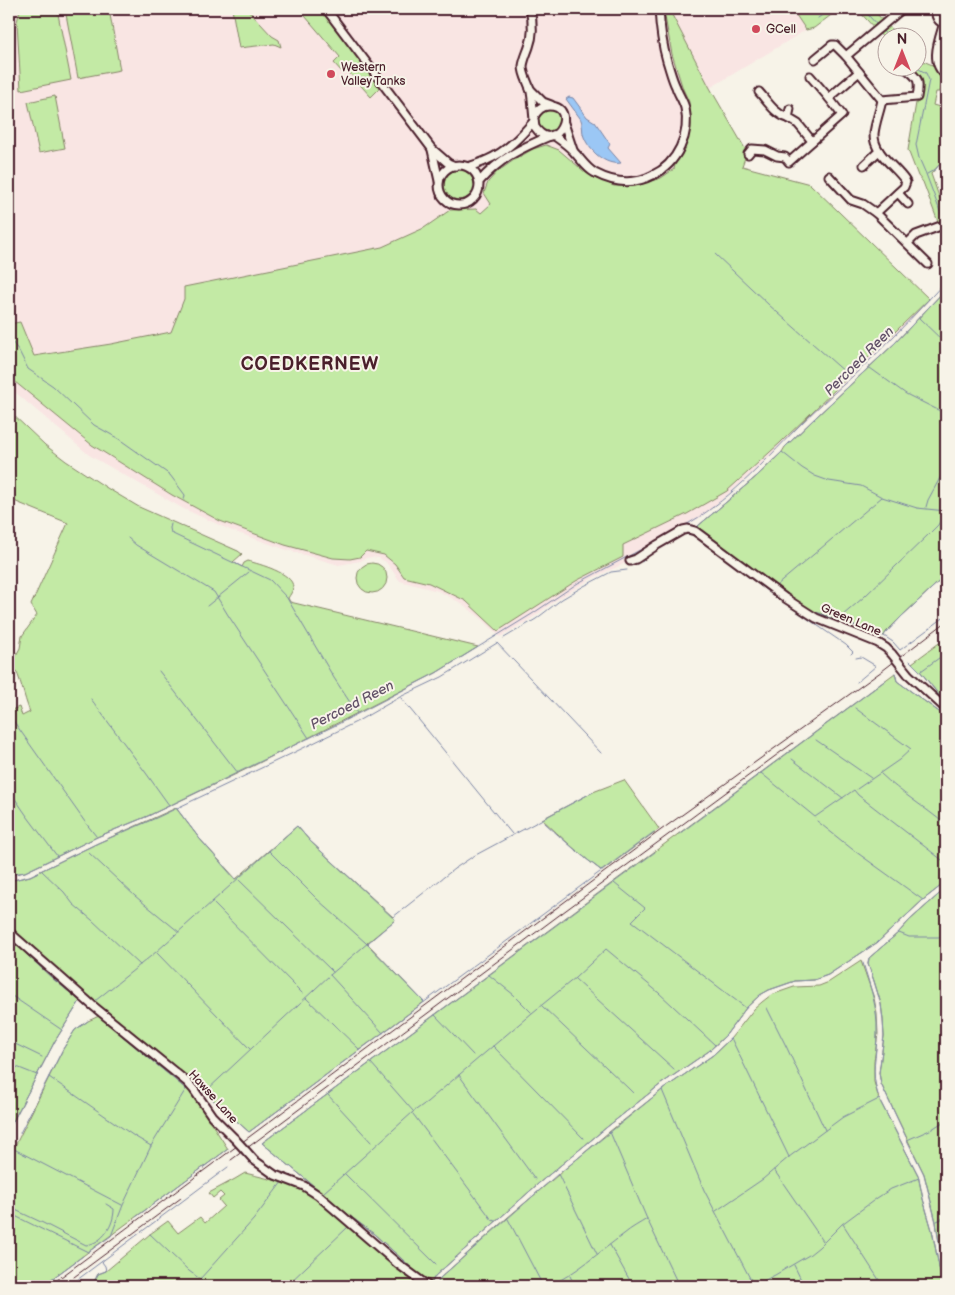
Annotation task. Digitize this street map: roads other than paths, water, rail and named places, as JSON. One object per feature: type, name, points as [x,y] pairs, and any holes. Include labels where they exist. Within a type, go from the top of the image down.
[{"type":"street","points":[[326,9],[432,149],[448,163],[455,166]]},
{"type":"street","points":[[530,9],[532,34],[523,70],[530,88],[534,119],[538,131],[545,135],[551,135],[574,152],[593,172],[612,180],[628,182],[647,178],[666,167],[681,146],[686,130],[685,109],[676,88],[661,35],[659,9]]},
{"type":"street","points":[[846,56],[902,9]]},
{"type":"street","points":[[934,9],[936,18],[945,23],[937,48],[937,61],[941,71],[946,75]]},
{"type":"street","points":[[815,59],[832,45],[835,45],[882,100]]},
{"type":"street","points":[[829,98],[859,72]]},
{"type":"street","points":[[748,154],[752,149],[765,150],[777,156],[785,157],[789,162],[842,115],[810,76]]},
{"type":"street","points":[[882,100],[917,98],[919,87],[917,78]]},
{"type":"street","points":[[530,88],[543,102],[559,110],[562,114],[574,152]]},
{"type":"street","points":[[759,92],[774,110],[781,116],[798,124],[812,141]]},
{"type":"street","points":[[876,212],[904,187],[906,182],[880,151],[874,140],[874,132],[882,100]]},
{"type":"street","points":[[468,167],[487,160],[500,152],[520,137],[540,109],[544,106],[552,106]]},
{"type":"street","points":[[788,118],[790,109]]},
{"type":"street","points":[[479,182],[493,168],[517,150],[561,130],[564,122]]},
{"type":"street","points":[[432,149],[441,193],[444,198],[454,204],[466,204],[475,197],[479,187],[477,176],[468,167],[462,165],[449,168],[444,172],[439,183]]},
{"type":"street","points":[[864,165],[880,151]]},
{"type":"street","points":[[829,176],[852,200],[876,212],[928,264]]},
{"type":"street","points":[[898,193],[908,204]]},
{"type":"street","points":[[908,243],[916,235],[946,224]]},
{"type":"street","name":"Green Lane","points":[[630,561],[684,530],[695,531],[785,598],[816,618],[886,648],[908,674],[946,709]]},
{"type":"street","name":"Hawse Lane","points":[[9,932],[85,999],[187,1082],[212,1116],[254,1160],[275,1175],[304,1186],[318,1195],[398,1264],[425,1284]]},
{"type":"water","points":[[569,97],[573,98],[587,117],[595,122],[610,144],[608,148],[621,163],[604,160],[586,142],[583,136],[582,123],[566,99]]},
{"type":"waterway","points":[[818,18],[831,9]]},
{"type":"waterway","points":[[863,9],[877,25]]},
{"type":"waterway","points":[[928,78],[916,145],[919,158],[944,222]]},
{"type":"waterway","points":[[927,174],[936,169],[946,157]]},
{"type":"waterway","points":[[715,254],[846,373]]},
{"type":"waterway","points":[[682,527],[729,495],[743,482],[805,420],[877,353],[946,281]]},
{"type":"waterway","name":"Percoed Reen","points":[[785,447],[895,343],[946,289]]},
{"type":"waterway","points":[[919,318],[946,343]]},
{"type":"waterway","points":[[9,338],[19,351],[28,369],[53,386],[94,425],[119,439],[170,475],[185,495],[184,500]]},
{"type":"waterway","points":[[870,368],[906,394],[946,414]]},
{"type":"waterway","points":[[718,544],[699,529],[698,526],[782,452],[815,476],[829,481],[861,486],[882,497],[917,508],[946,511]]},
{"type":"waterway","points":[[926,507],[946,467]]},
{"type":"waterway","points":[[776,586],[882,497]]},
{"type":"waterway","points":[[842,616],[938,525],[946,511]]},
{"type":"waterway","points":[[171,524],[171,533],[270,580],[287,598],[357,713]]},
{"type":"waterway","points":[[678,537],[684,534],[694,535],[767,591],[846,645],[853,652],[851,654]]},
{"type":"waterway","name":"Percoed Reen","points":[[9,875],[25,872],[97,837],[148,816],[338,724],[436,673],[532,614],[578,583],[668,535]]},
{"type":"waterway","points":[[128,538],[136,545],[214,592],[309,738]]},
{"type":"waterway","points":[[642,562],[647,556]]},
{"type":"waterway","points":[[504,638],[536,619],[562,599],[584,586],[611,572],[627,570]]},
{"type":"waterway","points":[[207,606],[249,572]]},
{"type":"waterway","points":[[884,635],[946,575]]},
{"type":"waterway","points":[[769,582],[803,605]]},
{"type":"waterway","points":[[810,610],[884,636],[900,650],[946,616]]},
{"type":"waterway","points":[[9,881],[30,876],[295,752],[442,677],[497,643],[601,753]]},
{"type":"waterway","points":[[921,671],[946,653]]},
{"type":"waterway","points":[[856,658],[861,657],[876,666],[857,682]]},
{"type":"waterway","points":[[910,661],[946,704]]},
{"type":"waterway","points":[[159,671],[238,773]]},
{"type":"waterway","points":[[895,673],[897,681],[946,717]]},
{"type":"waterway","points":[[679,834],[886,680]]},
{"type":"waterway","points":[[401,698],[512,834]]},
{"type":"waterway","points":[[91,699],[169,805]]},
{"type":"waterway","points":[[855,708],[911,749],[899,760],[857,789]]},
{"type":"waterway","points":[[12,719],[96,836]]},
{"type":"waterway","points":[[816,740],[871,778]]},
{"type":"waterway","points":[[792,759],[843,798]]},
{"type":"waterway","points":[[939,764],[946,769]]},
{"type":"waterway","points":[[761,773],[815,817],[854,790],[946,863]]},
{"type":"waterway","points":[[881,774],[946,825]]},
{"type":"waterway","points":[[9,790],[57,856]]},
{"type":"waterway","points":[[205,1092],[330,975],[395,920],[393,917],[454,869],[472,857],[593,792]]},
{"type":"waterway","points":[[177,809],[199,838],[235,879]]},
{"type":"waterway","points":[[817,821],[852,849],[923,900]]},
{"type":"waterway","points":[[545,823],[602,871]]},
{"type":"waterway","points":[[95,1001],[156,952],[297,826],[310,841],[392,917]]},
{"type":"waterway","points":[[75,986],[186,1076],[249,1132],[654,832]]},
{"type":"waterway","points":[[269,851],[317,899],[366,943],[424,1002]]},
{"type":"waterway","points":[[424,1279],[374,1234],[262,1143],[655,852]]},
{"type":"waterway","points":[[89,853],[135,896],[179,932]]},
{"type":"waterway","points":[[42,871],[64,892],[73,904],[140,965]]},
{"type":"waterway","points":[[238,879],[333,972]]},
{"type":"waterway","points":[[430,1285],[435,1276],[539,1183],[661,1084],[709,1051],[726,1035],[746,1008],[760,995],[795,981],[814,980],[828,975],[878,942],[923,900],[946,882]]},
{"type":"waterway","points":[[614,883],[645,908],[632,921],[746,1008]]},
{"type":"waterway","points":[[906,1137],[881,1084],[879,1073],[884,1036],[883,1020],[881,1004],[868,964],[869,958],[946,888]]},
{"type":"waterway","points":[[213,903],[302,993]]},
{"type":"waterway","points":[[9,927],[18,935]]},
{"type":"waterway","points":[[899,933],[909,937],[946,937]]},
{"type":"waterway","points":[[9,938],[51,977],[186,1089],[151,1146],[123,1205],[111,1236],[88,1252],[9,1213]]},
{"type":"waterway","points":[[323,1193],[413,1112],[575,978],[606,949],[659,993],[715,1045]]},
{"type":"waterway","points":[[157,953],[250,1049]]},
{"type":"waterway","points":[[863,963],[876,1014],[877,1041],[874,1078],[878,1095]]},
{"type":"waterway","points":[[330,975],[383,1033]]},
{"type":"waterway","points":[[489,975],[514,995],[531,1012]]},
{"type":"waterway","points":[[575,979],[674,1069]]},
{"type":"waterway","points":[[9,994],[62,1030]]},
{"type":"waterway","points":[[306,998],[359,1049]]},
{"type":"waterway","points":[[9,1129],[55,1041],[80,1001]]},
{"type":"waterway","points":[[542,1006],[636,1096]]},
{"type":"waterway","points":[[767,1008],[825,1130]]},
{"type":"waterway","points":[[435,1015],[473,1055]]},
{"type":"waterway","points":[[20,1133],[63,1049],[75,1030],[88,1021]]},
{"type":"waterway","points":[[561,1172],[662,1090],[713,1055],[731,1038],[789,1157]]},
{"type":"waterway","points":[[9,1041],[42,1057]]},
{"type":"waterway","points":[[493,1046],[583,1138]]},
{"type":"waterway","points":[[371,1063],[413,1111]]},
{"type":"waterway","points":[[9,1064],[37,1075]]},
{"type":"waterway","points":[[459,1075],[535,1179]]},
{"type":"waterway","points":[[49,1077],[151,1146]]},
{"type":"waterway","points":[[662,1090],[704,1190],[754,1286],[809,1255],[842,1224],[877,1198],[891,1189],[919,1178]]},
{"type":"waterway","points":[[328,1095],[371,1142]]},
{"type":"waterway","points":[[716,1211],[763,1179],[843,1117],[879,1099],[918,1175],[940,1272],[945,1286]]},
{"type":"waterway","points":[[413,1114],[492,1220],[496,1221]]},
{"type":"waterway","points":[[946,1120],[932,1129],[907,1140],[924,1174],[946,1273]]},
{"type":"waterway","points":[[610,1132],[647,1219],[679,1286]]},
{"type":"waterway","points":[[14,1149],[122,1205]]},
{"type":"waterway","points":[[136,1217],[228,1149]]},
{"type":"waterway","points":[[69,1286],[228,1167]]},
{"type":"waterway","points":[[774,1170],[823,1241]]},
{"type":"waterway","points":[[345,1174],[436,1264]]},
{"type":"waterway","points":[[440,1286],[438,1282],[440,1278],[558,1174],[597,1254]]},
{"type":"waterway","points":[[200,1279],[254,1219],[282,1182],[289,1184]]},
{"type":"waterway","points":[[9,1207],[86,1245],[98,1241],[110,1227],[114,1209],[106,1204]]},
{"type":"waterway","points":[[337,1216],[344,1222]]},
{"type":"waterway","points":[[937,1221],[946,1217]]},
{"type":"waterway","points":[[508,1219],[542,1284]]},
{"type":"waterway","points":[[549,1286],[578,1269],[629,1230],[647,1219]]},
{"type":"waterway","points":[[843,1224],[883,1286]]},
{"type":"waterway","points":[[286,1286],[348,1227]]},
{"type":"waterway","points":[[355,1232],[370,1244]]},
{"type":"waterway","points":[[150,1234],[206,1286]]},
{"type":"waterway","points":[[610,1245],[633,1286]]},
{"type":"waterway","points":[[42,1286],[83,1256]]},
{"type":"waterway","points":[[92,1286],[98,1274],[106,1271],[102,1262]]},
{"type":"waterway","points":[[794,1265],[804,1286]]},
{"type":"waterway","points":[[401,1271],[421,1286]]},
{"type":"waterway","points":[[570,1276],[575,1286]]},
{"type":"waterway","points":[[737,1286],[750,1281]]},
{"type":"railway","points":[[49,1286],[661,830],[882,671],[946,622]]},
{"type":"railway","points":[[231,1160],[793,743]]},
{"type":"railway","points":[[74,1277],[181,1198]]},
{"type":"place","name":"GCell","points":[[756,29]]},
{"type":"place","name":"Western Valley Tanks","points":[[331,74]]},
{"type":"district","name":"COEDKERNEW","points":[[310,364]]}]
